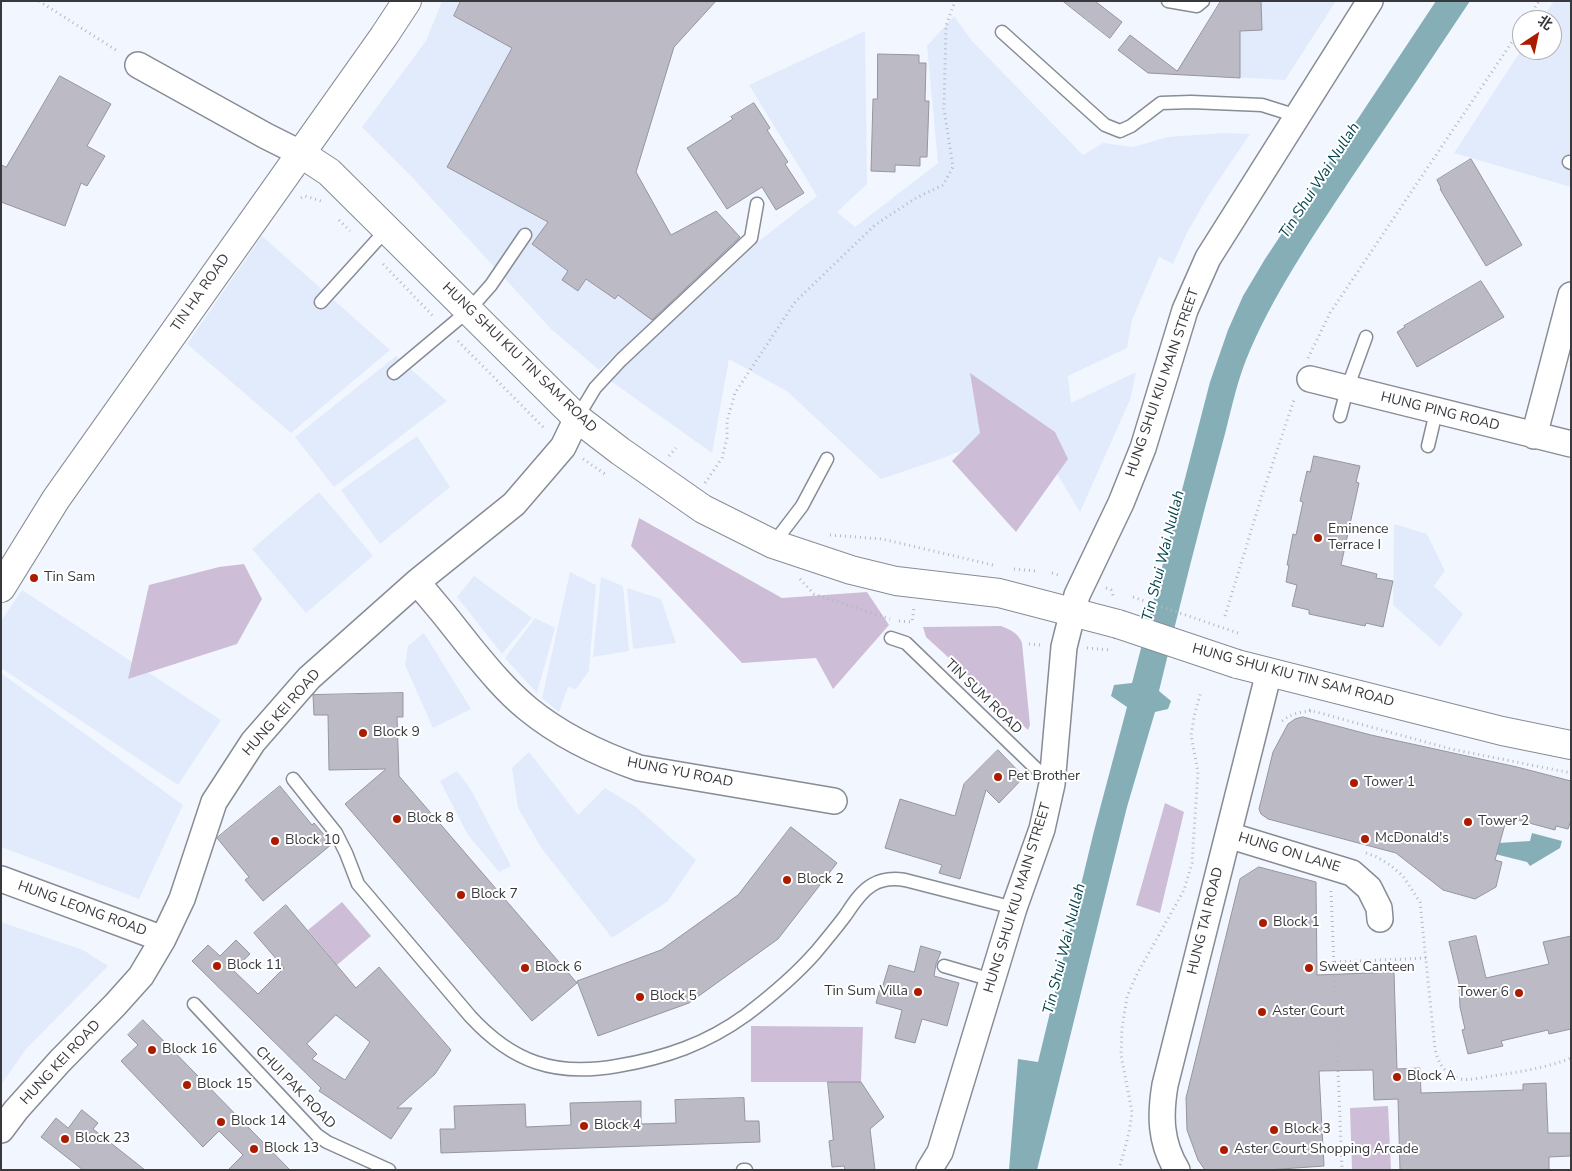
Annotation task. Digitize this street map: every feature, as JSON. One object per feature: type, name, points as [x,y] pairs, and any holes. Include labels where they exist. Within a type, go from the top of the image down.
[{"type":"street","name":"TIN HA ROAD","points":[[1,588],[56,499],[407,1]]},
{"type":"street","name":"HUNG SHUI KIU MAIN STREET","points":[[930,1170],[940,1152],[1014,908],[1042,829],[1052,784],[1064,646],[1077,595],[1121,503],[1143,448],[1185,310],[1208,258],[1370,1]]},
{"type":"street","points":[[138,65],[300,153]]},
{"type":"street","name":"HUNG SHUI KIU TIN SAM ROAD","points":[[300,153],[329,172],[577,418],[620,451],[703,508],[781,534],[851,570],[896,581],[999,593],[1118,624],[1237,664],[1502,732],[1571,745]]},
{"type":"street","points":[[1534,436],[1570,300]]},
{"type":"street","name":"HUNG PING ROAD","points":[[1304,378],[1571,444]]},
{"type":"street","name":"HUNG KEI ROAD","points":[[1,1130],[41,1082],[142,976],[163,939],[182,899],[214,802],[252,742],[309,678],[417,582],[514,504],[563,447],[577,418]]},
{"type":"street","name":"HUNG YU ROAD","points":[[417,582],[504,687],[540,718],[580,744],[609,758],[639,768],[834,801]]},
{"type":"street","name":"HUNG TAI ROAD","points":[[1177,1170],[1171,1160],[1163,1136],[1161,1110],[1165,1084],[1269,672]]},
{"type":"street","name":"HUNG ON LANE","points":[[1228,835],[1352,873],[1369,888],[1379,908],[1380,919]]},
{"type":"street","name":"HUNG LEONG ROAD","points":[[1,879],[163,939]]},
{"type":"lane","points":[[1168,1],[1197,6],[1203,1]]},
{"type":"lane","points":[[1002,32],[1105,125],[1120,131],[1131,126],[1161,103],[1191,102],[1262,105],[1297,116]]},
{"type":"lane","points":[[577,418],[594,388],[621,360],[751,238],[757,204]]},
{"type":"lane","points":[[322,302],[387,230]]},
{"type":"lane","points":[[394,373],[468,311],[491,285],[525,235]]},
{"type":"lane","points":[[1340,416],[1347,389],[1366,337]]},
{"type":"lane","points":[[1428,446],[1436,412]]},
{"type":"lane","points":[[781,534],[802,506],[827,459]]},
{"type":"lane","name":"TIN SUM ROAD","points":[[891,638],[906,643],[1052,784]]},
{"type":"lane","points":[[293,779],[336,833],[358,884],[470,1016],[486,1034],[506,1048],[526,1060],[549,1067],[597,1070],[634,1063],[688,1048],[717,1034],[744,1016],[794,975],[836,927],[862,892],[882,880],[893,878],[905,880],[1014,908]]},
{"type":"lane","points":[[944,966],[992,980]]},
{"type":"lane","name":"CHUI PAK ROAD","points":[[194,1004],[317,1135],[327,1142],[389,1170]]},
{"type":"path","points":[[39,1],[138,65]]},
{"type":"path","points":[[705,483],[722,458],[727,438],[727,421],[736,393],[795,302],[875,225],[916,198],[943,185],[953,168],[944,110],[946,26],[955,1]]},
{"type":"path","points":[[1225,616],[1262,495],[1304,378],[1310,350],[1330,313],[1512,42]]},
{"type":"path","points":[[661,452],[669,457]]},
{"type":"path","points":[[700,480],[714,488]]},
{"type":"path","points":[[781,534],[823,534],[882,539],[1001,567]]},
{"type":"path","points":[[1008,569],[1036,571]]},
{"type":"path","points":[[1133,597],[1238,633]]},
{"type":"path","points":[[1095,649],[1110,650]]},
{"type":"path","points":[[1119,1170],[1129,1133],[1132,1112],[1121,1055],[1122,1028],[1127,997],[1136,976],[1184,890],[1192,863],[1198,772],[1191,735],[1201,692]]},
{"type":"path","points":[[1301,708],[1450,749],[1571,773]]},
{"type":"path","points":[[1331,890],[1342,1170]]},
{"type":"path","points":[[1335,962],[1427,958]]},
{"type":"shaded area","points":[[442,1],[711,1],[674,47],[636,172],[671,235],[716,211],[741,239],[599,370],[551,329],[409,174],[362,127],[426,41]]},
{"type":"shaded area","points":[[1221,1],[1336,1],[1285,80],[1175,74]]},
{"type":"shaded area","points":[[1554,1],[1571,1],[1571,187],[1454,153],[1515,60],[1562,60],[1562,10],[1548,10]]},
{"type":"shaded area","points":[[954,16],[972,41],[1083,155],[1103,143],[1133,147],[1168,137],[1223,133],[1250,134],[1208,196],[1186,235],[1173,264],[1159,257],[1132,320],[1127,348],[1068,376],[1071,403],[1136,372],[1130,400],[1080,512],[1027,424],[943,458],[881,479],[788,392],[729,359],[712,453],[608,379],[751,247],[817,196],[749,85],[865,31],[867,184],[837,212],[855,227],[938,163],[927,46]]},
{"type":"shaded area","points":[[262,236],[390,350],[291,433],[187,344]]},
{"type":"shaded area","points":[[396,356],[447,401],[334,487],[295,437]]},
{"type":"shaded area","points":[[970,373],[1055,432],[1068,459],[1016,532],[952,461],[980,433]]},
{"type":"shaded area","points":[[417,436],[450,487],[380,544],[341,490]]},
{"type":"shaded area","points":[[319,492],[373,556],[306,613],[252,549]]},
{"type":"shaded area","points":[[639,518],[782,598],[867,592],[889,625],[833,689],[816,658],[742,663],[631,546]]},
{"type":"shaded area","points":[[1394,524],[1427,534],[1445,571],[1434,586],[1463,614],[1440,647],[1393,605]]},
{"type":"shaded area","points":[[244,564],[262,599],[237,644],[128,679],[149,585],[219,567]]},
{"type":"shaded area","points":[[570,572],[596,585],[589,671],[576,689],[568,687],[559,712],[542,698]]},
{"type":"shaded area","points":[[474,576],[532,618],[502,654],[457,597]]},
{"type":"shaded area","points":[[601,577],[623,586],[629,651],[593,657]]},
{"type":"shaded area","points":[[627,588],[661,599],[676,643],[633,649]]},
{"type":"shaded area","points":[[22,590],[221,720],[178,785],[1,668],[1,621]]},
{"type":"shaded area","points":[[535,618],[555,628],[537,693],[505,658]]},
{"type":"shaded area","points":[[1001,626],[1014,632],[1022,643],[1030,725],[1028,730],[926,637],[923,627]]},
{"type":"shaded area","points":[[424,633],[471,709],[433,728],[405,665],[408,646]]},
{"type":"shaded area","points":[[1,673],[183,805],[139,899],[1,847]]},
{"type":"shaded area","points":[[529,752],[578,815],[605,788],[636,807],[696,860],[668,901],[612,938],[542,849],[518,808],[512,768]]},
{"type":"shaded area","points":[[457,771],[470,788],[511,866],[499,872],[468,835],[440,781]]},
{"type":"shaded area","points":[[1165,803],[1184,812],[1160,913],[1136,905]]},
{"type":"shaded area","points":[[342,902],[371,936],[337,965],[308,930]]},
{"type":"shaded area","points":[[1,922],[83,950],[108,966],[26,1049],[1,1085]]},
{"type":"shaded area","points":[[751,1026],[863,1027],[861,1082],[751,1082]]},
{"type":"shaded area","points":[[1388,1106],[1391,1170],[1352,1170],[1350,1108]]},
{"type":"water","name":"Tin Shui Wai Nullah","points":[[1436,1],[1470,1],[1321,224],[1280,290],[1246,360],[1197,537],[1159,691],[1171,701],[1168,709],[1155,712],[1127,807],[1037,1170],[1009,1170],[1018,1059],[1038,1062],[1094,831],[1127,707],[1111,696],[1114,685],[1132,683],[1210,382],[1228,330],[1243,296],[1265,259]]},
{"type":"water","points":[[1532,833],[1562,841],[1560,848],[1530,866],[1527,862],[1495,854],[1498,843],[1530,841]]},
{"type":"building","points":[[461,1],[716,1],[674,47],[636,172],[671,235],[716,211],[740,237],[652,320],[618,295],[615,299],[586,279],[578,291],[562,280],[568,271],[532,244],[548,222],[447,167],[512,48],[454,16]]},
{"type":"building","points":[[1063,1],[1095,1],[1122,22],[1110,38]]},
{"type":"building","points":[[1221,1],[1261,1],[1262,30],[1240,31],[1240,78],[1148,73],[1118,50],[1130,35],[1177,71]]},
{"type":"building","points":[[878,54],[919,55],[919,63],[926,63],[925,101],[929,101],[927,157],[920,157],[920,166],[895,165],[895,172],[871,171],[873,99],[877,99]]},
{"type":"building","points":[[60,76],[111,104],[87,146],[105,156],[87,186],[81,183],[65,226],[1,202],[1,165],[6,167]]},
{"type":"building","points":[[754,103],[770,128],[767,130],[788,162],[785,164],[804,193],[776,210],[762,187],[727,209],[687,148],[733,119],[731,117]]},
{"type":"building","points":[[1471,159],[1522,245],[1486,266],[1440,189],[1437,180]]},
{"type":"building","points":[[1481,281],[1504,317],[1417,367],[1397,332]]},
{"type":"building","name":"Eminence Terrace I","points":[[1314,456],[1360,466],[1356,482],[1359,483],[1341,565],[1377,574],[1376,578],[1393,581],[1383,627],[1366,623],[1365,626],[1309,614],[1309,610],[1292,606],[1297,585],[1286,582],[1289,565],[1287,565],[1293,534],[1296,535],[1303,502],[1300,501],[1307,471],[1310,472]]},
{"type":"building","points":[[403,693],[403,717],[397,717],[399,776],[577,983],[532,1021],[345,804],[386,769],[329,770],[328,715],[314,715],[313,695]]},
{"type":"building","points":[[1303,717],[1371,735],[1517,767],[1571,781],[1571,820],[1568,829],[1556,826],[1555,830],[1507,817],[1495,860],[1502,862],[1496,887],[1475,899],[1443,890],[1396,853],[1268,819],[1261,814],[1259,809],[1273,752],[1288,724],[1295,719]]},
{"type":"building","points":[[998,750],[1024,777],[999,803],[986,790],[960,879],[939,873],[942,865],[885,848],[900,799],[955,816],[964,784]]},
{"type":"building","name":"Block 10","points":[[280,786],[312,825],[314,823],[332,844],[263,901],[245,880],[249,877],[217,838]]},
{"type":"building","points":[[791,827],[837,863],[778,939],[689,1003],[598,1036],[577,981],[661,950],[738,895]]},
{"type":"building","name":"Aster Court","points":[[1259,867],[1316,882],[1317,975],[1394,972],[1397,1069],[1420,1068],[1421,1093],[1523,1090],[1523,1084],[1546,1083],[1548,1133],[1571,1133],[1571,1156],[1549,1157],[1549,1170],[1400,1170],[1398,1099],[1374,1100],[1373,1070],[1319,1071],[1324,1166],[1267,1170],[1205,1170],[1198,1160],[1187,1130],[1186,1098],[1240,879]]},
{"type":"building","points":[[286,905],[356,988],[379,967],[451,1050],[435,1074],[397,1108],[412,1108],[391,1139],[319,1091],[321,1088],[192,961],[208,945],[220,956],[236,940],[250,954],[233,970],[258,994],[284,968],[254,933]],"holes":[[[336,1015],[370,1042],[345,1080],[312,1059],[317,1054],[307,1044]]]},
{"type":"building","name":"Tower 6","points":[[1476,936],[1486,978],[1549,964],[1543,942],[1571,936],[1571,1029],[1549,1034],[1548,1030],[1501,1041],[1503,1046],[1468,1054],[1462,1030],[1465,1029],[1460,1007],[1459,983],[1449,942]]},
{"type":"building","name":"Tin Sum Villa","points":[[921,946],[941,952],[934,976],[959,983],[947,1026],[922,1019],[915,1043],[895,1038],[902,1010],[876,1003],[889,965],[914,972]]},
{"type":"building","points":[[143,1020],[290,1170],[228,1170],[243,1155],[219,1131],[203,1147],[121,1061],[138,1045],[128,1035]]},
{"type":"building","points":[[828,1082],[861,1082],[884,1117],[870,1129],[875,1170],[845,1170],[844,1166],[832,1167],[829,1141],[833,1140]]},
{"type":"building","points":[[744,1098],[745,1121],[759,1121],[760,1142],[441,1153],[440,1129],[455,1129],[454,1106],[525,1104],[526,1127],[571,1125],[570,1103],[641,1101],[641,1124],[676,1123],[675,1100]]},
{"type":"building","points":[[82,1110],[98,1123],[93,1129],[145,1170],[83,1170],[41,1137],[56,1118],[68,1128]]},
{"type":"place","name":"Eminence Terrace I","points":[[1318,538]]},
{"type":"place","name":"Tin Sam","points":[[34,578]]},
{"type":"place","name":"Block 9","points":[[363,733]]},
{"type":"place","name":"Pet Brother","points":[[998,777]]},
{"type":"place","name":"Tower 1","points":[[1354,783]]},
{"type":"place","name":"Block 8","points":[[397,819]]},
{"type":"place","name":"Tower 2","points":[[1468,822]]},
{"type":"place","name":"McDonald's","points":[[1365,839]]},
{"type":"place","name":"Block 10","points":[[275,841]]},
{"type":"place","name":"Block 2","points":[[787,880]]},
{"type":"place","name":"Block 7","points":[[461,895]]},
{"type":"place","name":"Block 1","points":[[1263,923]]},
{"type":"place","name":"Block 11","points":[[217,966]]},
{"type":"place","name":"Block 6","points":[[525,968]]},
{"type":"place","name":"Sweet Canteen","points":[[1309,968]]},
{"type":"place","name":"Tin Sum Villa","points":[[918,992]]},
{"type":"place","name":"Tower 6","points":[[1519,993]]},
{"type":"place","name":"Block 5","points":[[640,997]]},
{"type":"place","name":"Aster Court","points":[[1262,1012]]},
{"type":"place","name":"Block 16","points":[[152,1050]]},
{"type":"place","name":"Block A","points":[[1397,1077]]},
{"type":"place","name":"Block 15","points":[[187,1085]]},
{"type":"place","name":"Block 14","points":[[221,1122]]},
{"type":"place","name":"Block 4","points":[[584,1126]]},
{"type":"place","name":"Block 3","points":[[1274,1130]]},
{"type":"place","name":"Block 23","points":[[65,1139]]},
{"type":"place","name":"Block 13","points":[[254,1149]]},
{"type":"place","name":"Aster Court Shopping Arcade","points":[[1224,1150]]}]
